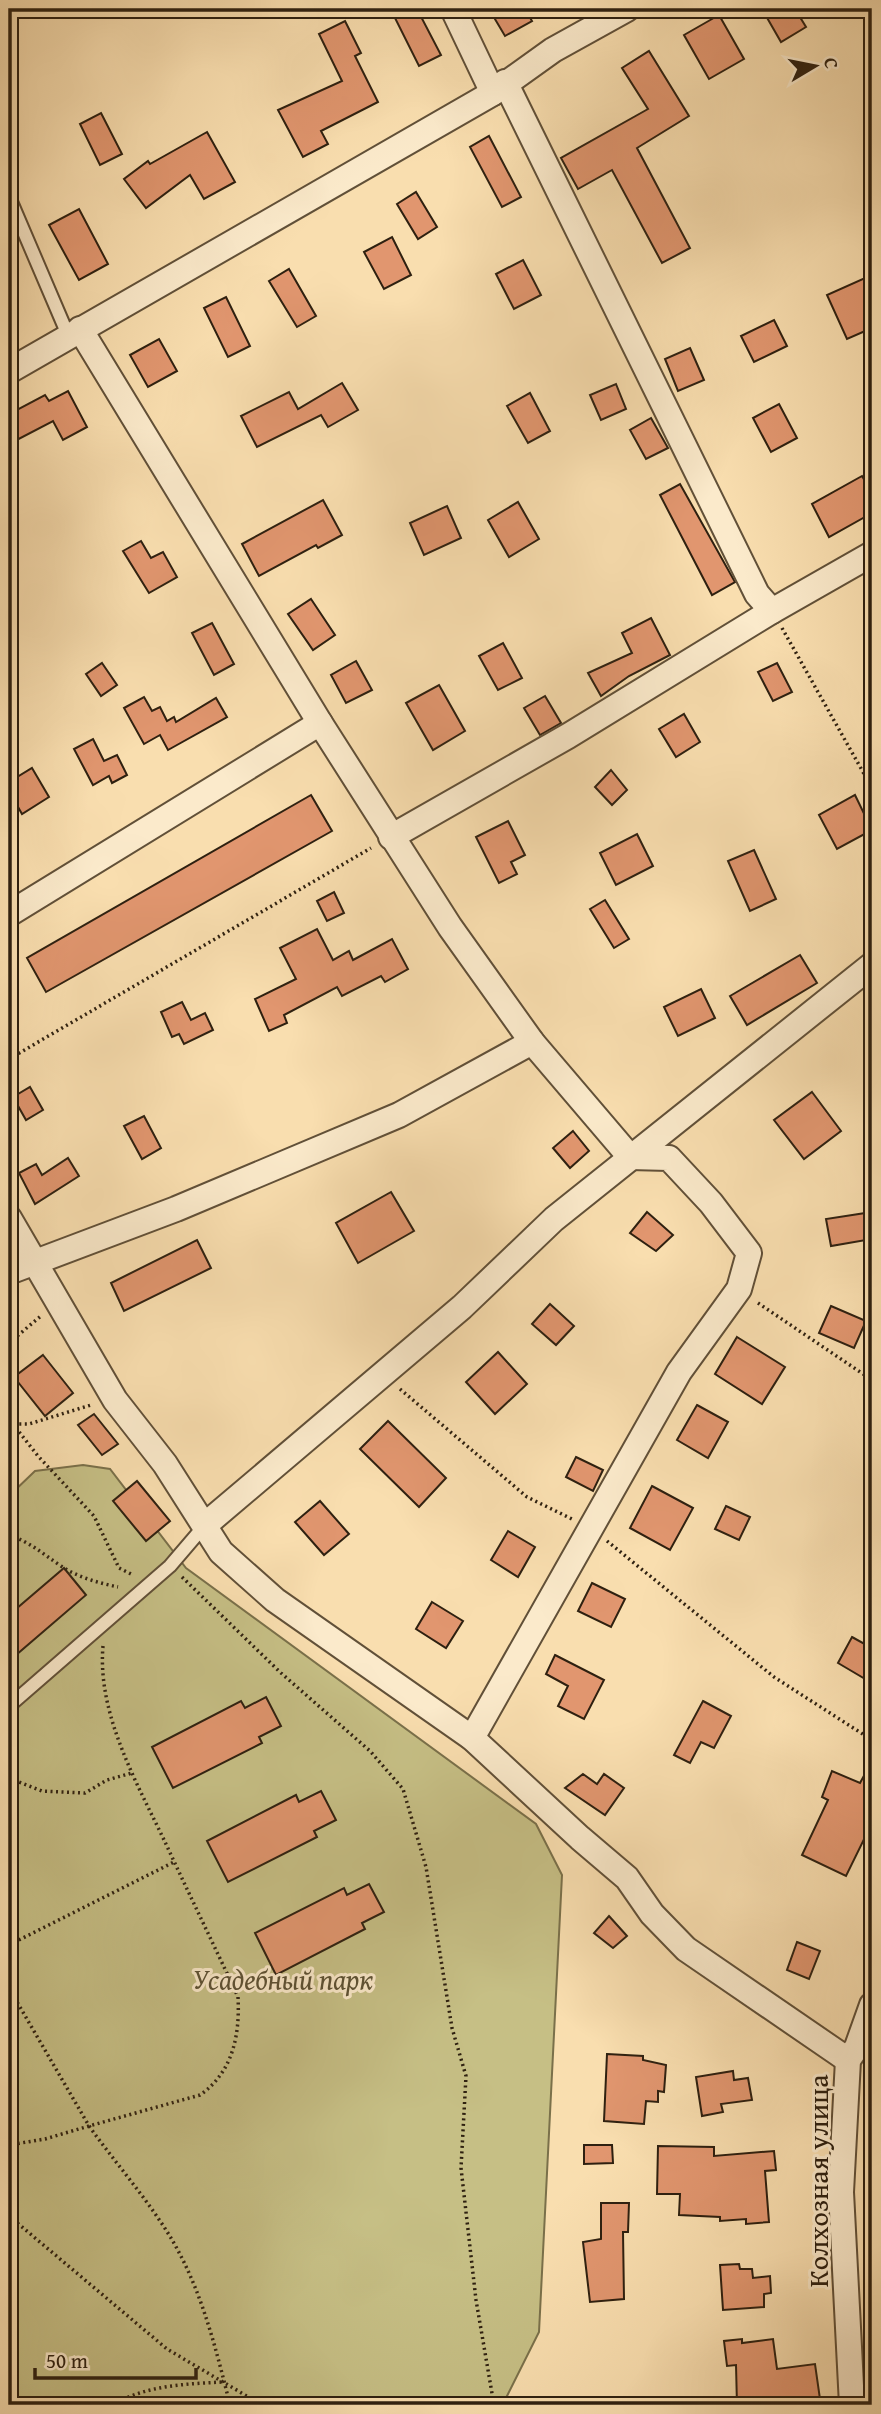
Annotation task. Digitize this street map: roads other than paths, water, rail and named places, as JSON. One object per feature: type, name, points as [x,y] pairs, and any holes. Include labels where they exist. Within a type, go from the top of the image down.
[{"type":"street","points":[[453,9],[499,87],[757,594],[772,611]]},
{"type":"street","points":[[9,371],[499,87],[553,50],[627,9]]},
{"type":"street","points":[[74,332],[391,837],[531,1042],[630,1157],[669,1158],[711,1203],[749,1253],[739,1289],[679,1372],[472,1738]]},
{"type":"street","points":[[391,837],[568,736],[772,611],[872,554]]},
{"type":"street","points":[[9,914],[320,723]]},
{"type":"street","points":[[205,1525],[462,1307],[554,1219],[872,965]]},
{"type":"street","points":[[9,1272],[33,1260],[176,1209],[399,1115],[531,1042]]},
{"type":"street","points":[[9,1218],[115,1400],[164,1464],[221,1552],[275,1600],[472,1738],[627,1878],[652,1914],[685,1949],[848,2060]]},
{"type":"street","name":"Колхозная улица","points":[[852,2405],[841,2192],[848,2060],[857,2047],[872,2005]]},
{"type":"lane","points":[[9,197],[74,332]]},
{"type":"lane","points":[[9,1706],[170,1566],[205,1525]]},
{"type":"park label","name":"Усадебный парк","points":[[283,1978]]}]
